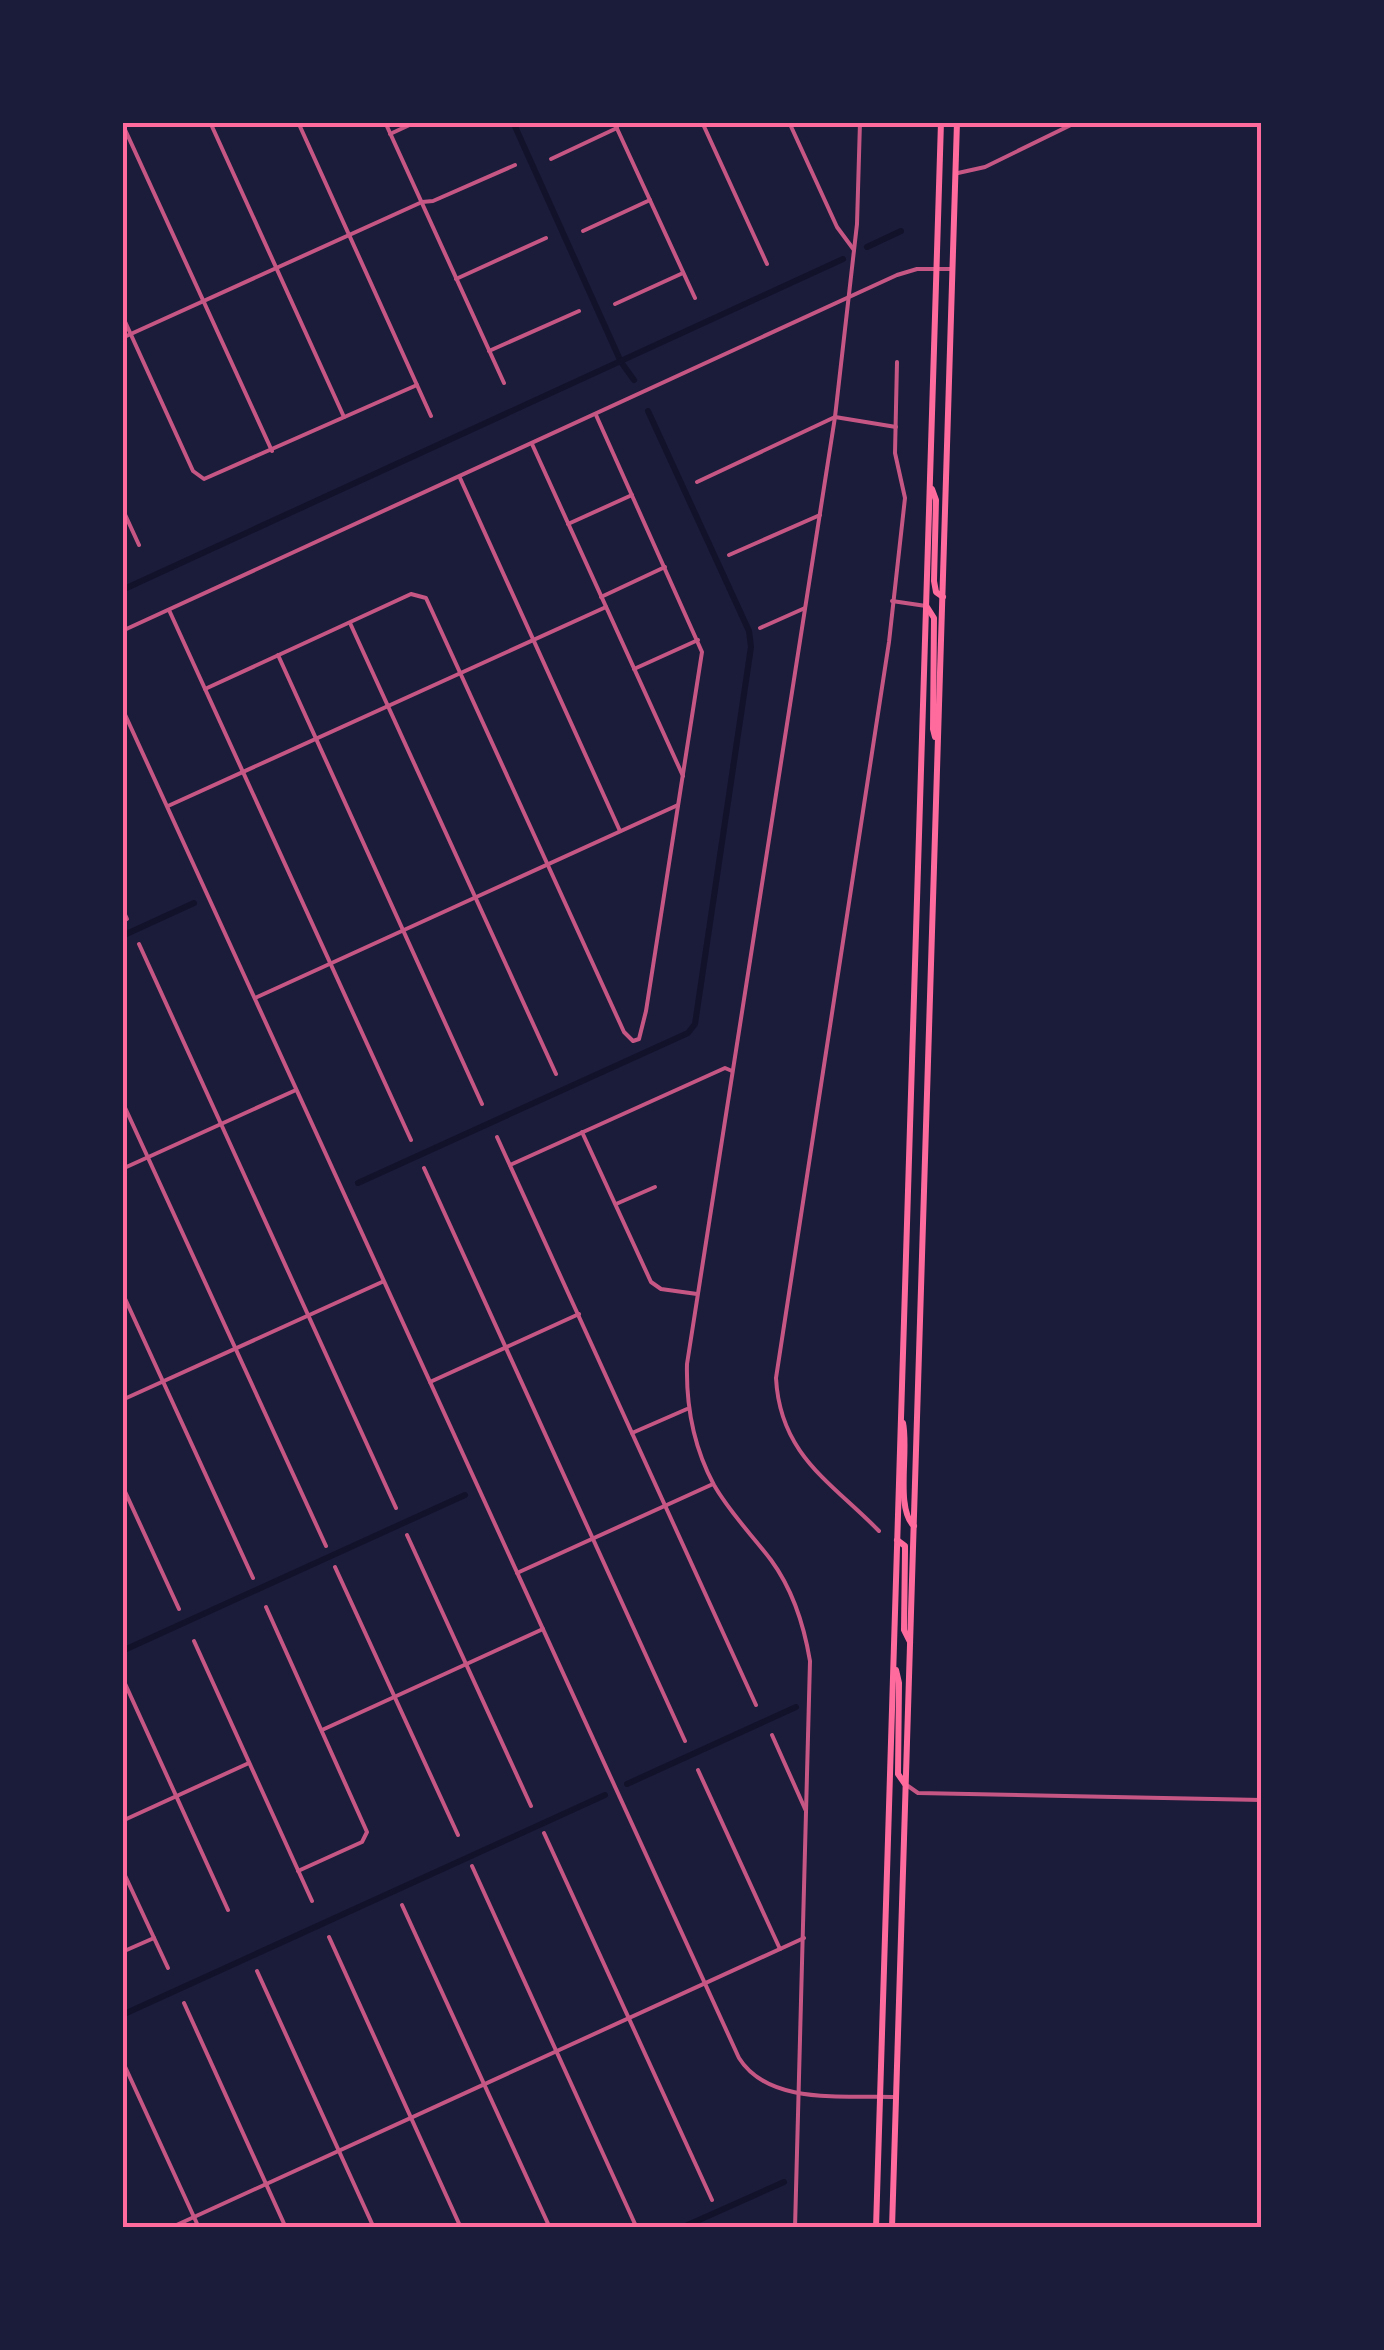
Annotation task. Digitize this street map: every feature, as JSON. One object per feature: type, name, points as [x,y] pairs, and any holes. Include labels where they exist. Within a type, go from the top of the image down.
[{"type":"highway","points":[[876,2228],[941,122]]},
{"type":"highway","points":[[892,2228],[958,122]]},
{"type":"highway","points":[[930,483],[936,500],[934,580],[936,592],[943,598]]},
{"type":"highway","points":[[926,606],[934,618],[932,729],[938,742]]},
{"type":"highway","points":[[900,1412],[906,1439],[906,1513],[914,1526]]},
{"type":"highway","points":[[897,1540],[906,1552],[904,1630],[910,1643]]},
{"type":"highway","points":[[893,1659],[899,1683],[898,1774],[906,1785]]},
{"type":"street","points":[[210,122],[344,418]]},
{"type":"street","points":[[298,122],[431,416]]},
{"type":"street","points":[[385,122],[504,383]]},
{"type":"street","points":[[390,134],[416,122]]},
{"type":"street","points":[[702,122],[767,264]]},
{"type":"street","points":[[790,122],[838,226],[854,250]]},
{"type":"street","points":[[795,2228],[811,1675],[804,1629],[779,1572],[714,1484],[696,1442],[689,1408],[687,1364],[835,418],[854,250],[860,122]]},
{"type":"street","points":[[956,173],[985,167],[1077,122]]},
{"type":"street","points":[[122,123],[272,451]]},
{"type":"street","points":[[550,159],[616,125],[695,298]]},
{"type":"street","points":[[122,338],[422,202],[433,201],[514,165]]},
{"type":"street","points":[[583,231],[650,200]]},
{"type":"street","points":[[456,279],[546,238]]},
{"type":"street","points":[[122,631],[904,272],[953,270]]},
{"type":"street","points":[[615,304],[683,273]]},
{"type":"street","points":[[489,351],[578,311]]},
{"type":"street","points":[[122,315],[198,477],[210,478],[416,384]]},
{"type":"street","points":[[879,1531],[820,1478],[800,1454],[782,1413],[776,1378],[890,642],[906,498],[895,452],[897,362]]},
{"type":"street","points":[[205,688],[412,594],[426,598],[624,1032],[633,1041],[642,1034],[702,652],[596,415]]},
{"type":"street","points":[[697,482],[835,418],[896,428]]},
{"type":"street","points":[[532,444],[683,776]]},
{"type":"street","points":[[460,478],[620,831]]},
{"type":"street","points":[[568,524],[632,495]]},
{"type":"street","points":[[122,508],[140,545]]},
{"type":"street","points":[[730,555],[820,515]]},
{"type":"street","points":[[601,596],[665,567]]},
{"type":"street","points":[[892,601],[926,606]]},
{"type":"street","points":[[168,806],[606,606]]},
{"type":"street","points":[[760,628],[805,608]]},
{"type":"street","points":[[170,610],[411,1140]]},
{"type":"street","points":[[350,622],[556,1074]]},
{"type":"street","points":[[634,669],[698,640]]},
{"type":"street","points":[[278,656],[482,1104]]},
{"type":"street","points":[[122,708],[704,1984],[747,2070],[766,2085],[800,2092],[896,2097]]},
{"type":"street","points":[[255,998],[678,805]]},
{"type":"street","points":[[122,908],[128,919]]},
{"type":"street","points":[[139,944],[396,1508]]},
{"type":"street","points":[[510,1165],[725,1068],[732,1071]]},
{"type":"street","points":[[122,1169],[297,1090]]},
{"type":"street","points":[[122,1100],[326,1546]]},
{"type":"street","points":[[582,1132],[652,1282],[661,1289],[697,1294]]},
{"type":"street","points":[[497,1137],[756,1704]]},
{"type":"street","points":[[424,1168],[685,1741]]},
{"type":"street","points":[[616,1204],[655,1186]]},
{"type":"street","points":[[122,1400],[384,1281]]},
{"type":"street","points":[[122,1292],[253,1578]]},
{"type":"street","points":[[430,1382],[579,1314]]},
{"type":"street","points":[[632,1433],[689,1408]]},
{"type":"street","points":[[122,1484],[179,1609]]},
{"type":"street","points":[[517,1573],[714,1484]]},
{"type":"street","points":[[407,1535],[531,1806]]},
{"type":"street","points":[[335,1567],[458,1835]]},
{"type":"street","points":[[266,1608],[367,1832],[362,1842],[298,1871]]},
{"type":"street","points":[[322,1730],[543,1629]]},
{"type":"street","points":[[194,1641],[312,1902]]},
{"type":"street","points":[[122,1677],[228,1910]]},
{"type":"street","points":[[772,1734],[808,1815]]},
{"type":"street","points":[[122,1821],[250,1763]]},
{"type":"street","points":[[698,1770],[780,1949]]},
{"type":"street","points":[[906,1785],[918,1792],[1262,1800]]},
{"type":"street","points":[[544,1833],[712,2200]]},
{"type":"street","points":[[472,1866],[636,2224]]},
{"type":"street","points":[[122,1869],[168,1968]]},
{"type":"street","points":[[402,1905],[550,2228]]},
{"type":"street","points":[[329,1937],[462,2228]]},
{"type":"street","points":[[122,1952],[154,1938]]},
{"type":"street","points":[[170,2228],[804,1938]]},
{"type":"street","points":[[257,1971],[374,2228]]},
{"type":"street","points":[[184,2004],[286,2228]]},
{"type":"street","points":[[122,2060],[199,2228]]},
{"type":"waterway","points":[[513,122],[621,362],[634,380]]},
{"type":"waterway","points":[[867,247],[901,231]]},
{"type":"waterway","points":[[122,590],[843,259]]},
{"type":"waterway","points":[[358,1183],[688,1033],[695,1024],[751,647],[749,631],[648,411]]},
{"type":"waterway","points":[[122,936],[194,903]]},
{"type":"waterway","points":[[122,1651],[465,1495]]},
{"type":"waterway","points":[[627,1784],[796,1707]]},
{"type":"waterway","points":[[122,2015],[605,1795]]},
{"type":"waterway","points":[[681,2228],[784,2182]]}]
